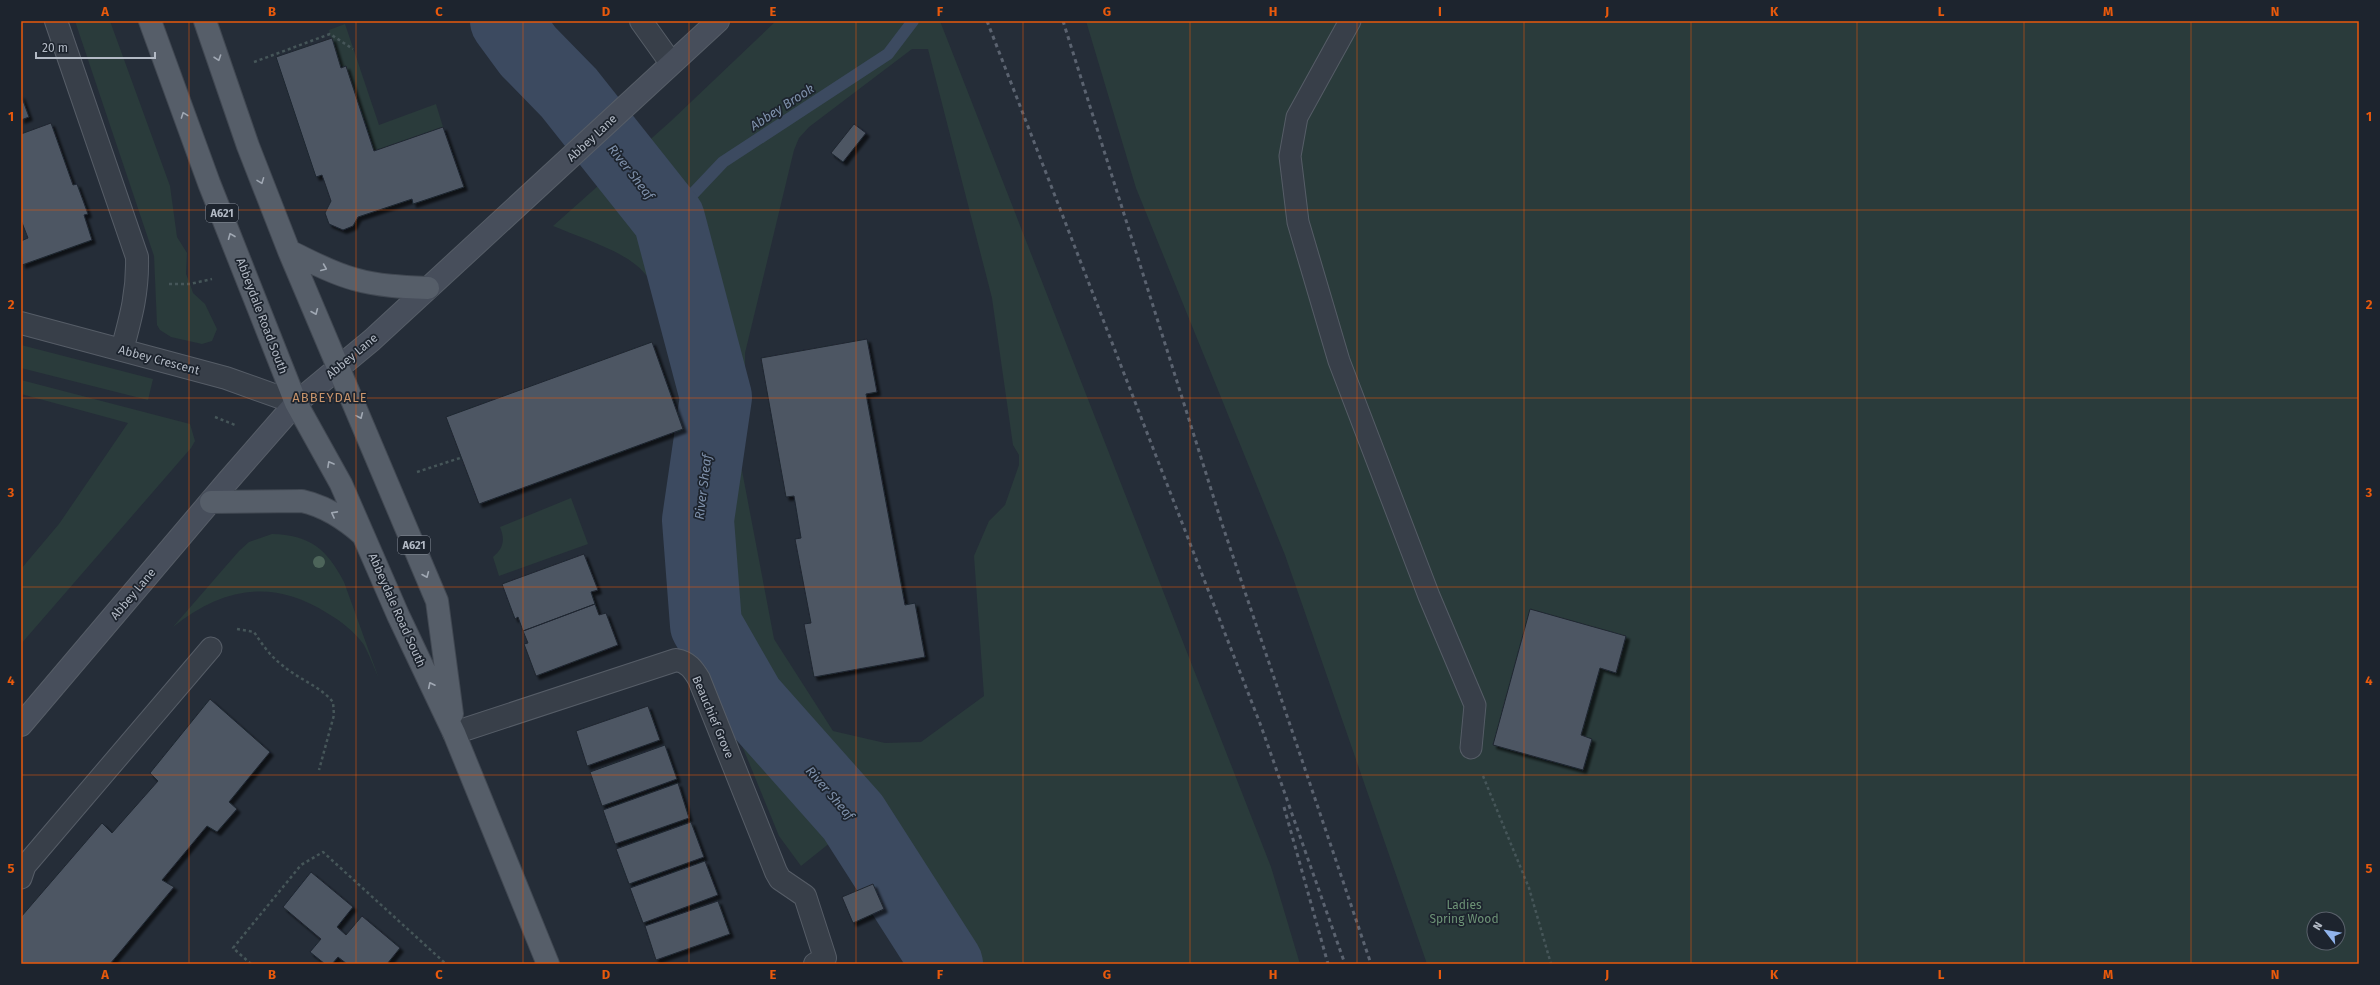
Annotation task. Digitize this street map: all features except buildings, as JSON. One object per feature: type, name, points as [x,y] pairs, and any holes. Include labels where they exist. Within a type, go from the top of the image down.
[{"type":"main road","name":"Abbeydale Road South","points":[[150,21],[209,184],[296,403],[341,484],[398,615],[454,733],[548,964]]},
{"type":"main road","name":"Abbeydale Road South","points":[[205,21],[248,146],[288,251],[339,367],[437,601],[454,733]]},
{"type":"main road","name":"Abbey Lane","points":[[21,725],[296,403],[372,340],[718,21]]},
{"type":"main road","points":[[288,251],[323,268],[354,279],[381,285],[428,288]]},
{"type":"main road","points":[[210,502],[302,501],[347,521],[365,537]]},
{"type":"street","points":[[56,21],[137,257],[138,282],[134,308],[122,350]]},
{"type":"street","points":[[641,21],[671,63]]},
{"type":"street","name":"Abbey Crescent","points":[[21,322],[226,378],[296,403]]},
{"type":"street","name":"Beauchief Grove","points":[[454,733],[676,660],[684,661],[693,669],[699,679],[776,872],[780,878],[805,896],[825,958],[815,964]]},
{"type":"lane","points":[[1350,21],[1297,117],[1290,156],[1298,222],[1339,361],[1429,596],[1475,705],[1471,748]]},
{"type":"lane","points":[[21,878],[25,866],[211,648]]},
{"type":"path","points":[[223,72],[330,34],[353,49]]},
{"type":"path","points":[[162,284],[190,284]]},
{"type":"path","points":[[452,461],[460,458]]},
{"type":"path","points":[[211,648],[236,630],[254,632],[270,654],[283,666],[328,696],[333,702],[334,715],[319,770]]},
{"type":"path","points":[[1471,748],[1529,888],[1551,964]]},
{"type":"path","points":[[251,964],[233,948],[301,865],[323,852],[446,964]]},
{"type":"green space","points":[[75,21],[110,21],[170,186],[177,237],[187,253],[186,274],[193,293],[205,304],[217,329],[212,341],[202,344],[171,337],[160,330],[157,325],[154,256]]},
{"type":"green space","points":[[776,21],[940,21],[1271,867],[1300,964],[926,964],[879,879],[831,842],[801,866],[779,836],[680,594],[678,494],[691,457],[698,447],[736,439],[774,639],[833,731],[885,743],[921,742],[984,696],[974,556],[989,521],[1005,505],[1019,465],[1019,455],[1013,445],[992,298],[928,49],[912,49],[809,127],[799,138],[794,150],[745,353],[745,393],[689,417],[674,335],[660,296],[649,279],[628,259],[596,243],[553,226],[671,121]]},
{"type":"green space","name":"Ladies Spring Wood","points":[[1086,21],[2359,21],[2359,964],[1427,964],[1285,555],[1136,188]]},
{"type":"green space","points":[[345,24],[379,125],[436,104],[443,127],[374,151],[346,66],[341,68],[329,30]]},
{"type":"green space","points":[[21,345],[153,379],[148,400],[21,368]]},
{"type":"green space","points":[[21,380],[190,424],[195,441],[191,448],[21,644],[21,569],[59,524],[128,423],[21,394]]},
{"type":"green space","points":[[571,498],[588,544],[499,576],[493,557],[497,554],[501,547],[503,539],[500,527]]},
{"type":"green space","points":[[272,534],[297,537],[307,541],[316,546],[331,561],[344,582],[379,679],[364,645],[352,631],[327,613],[307,602],[287,595],[267,592],[248,592],[229,596],[210,603],[173,627],[239,551],[249,542]]},
{"type":"waterway","name":"River Sheaf","points":[[506,21],[528,51],[569,93],[669,219],[716,397],[698,520],[706,625],[749,700],[853,817],[947,964]]},
{"type":"waterway","name":"Abbey Brook","points":[[669,219],[723,162],[888,54],[913,21]]},
{"type":"railway","points":[[987,21],[1261,726],[1345,964]]},
{"type":"railway","points":[[1063,21],[1222,524],[1371,964]]},
{"type":"railway","points":[[1284,807],[1328,964]]},
{"type":"district","name":"ABBEYDALE","points":[[330,397]]}]
